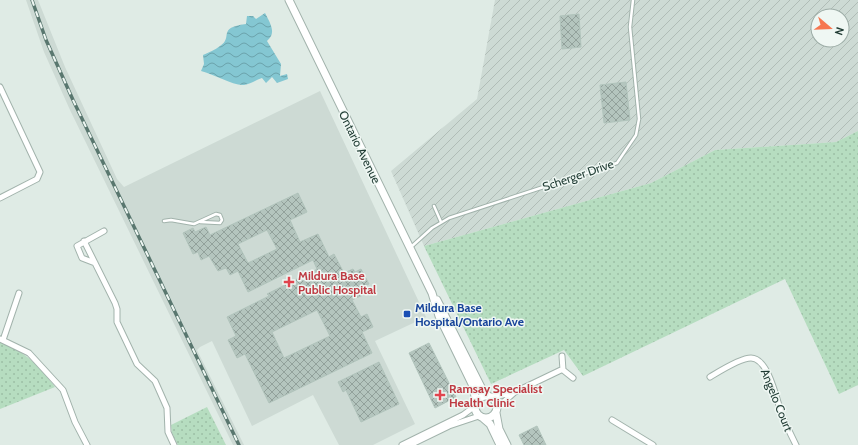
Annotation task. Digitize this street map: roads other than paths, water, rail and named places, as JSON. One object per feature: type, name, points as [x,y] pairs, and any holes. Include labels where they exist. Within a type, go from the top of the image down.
[{"type":"street","name":"Ontario Avenue","points":[[289,0],[432,293],[442,309],[482,389],[490,397]]},
{"type":"street","points":[[0,87],[40,172],[37,179],[0,198]]},
{"type":"street","points":[[95,263],[83,260],[79,254],[77,246],[104,231]]},
{"type":"street","points":[[84,241],[116,307],[117,322],[137,364],[155,382],[167,408],[168,432],[174,445]]},
{"type":"street","points":[[19,292],[1,339],[30,353],[63,390],[75,422],[87,445]]},
{"type":"street","name":"Ontario Avenue","points":[[432,293],[439,316],[474,386],[476,404]]},
{"type":"street","points":[[562,356],[563,369],[573,378]]},
{"type":"street","name":"Angelo Court","points":[[710,377],[745,359],[753,358],[759,360],[773,385],[782,415],[796,445]]},
{"type":"street","points":[[402,445],[463,415],[476,404],[481,397],[490,397],[515,392],[563,369]]},
{"type":"street","points":[[410,445],[449,426],[481,417],[490,418],[496,410],[515,392]]},
{"type":"street","points":[[490,397],[496,402],[499,429],[507,445]]},
{"type":"street","points":[[476,404],[481,417],[490,424],[500,445]]},
{"type":"street","points":[[612,420],[653,445]]},
{"type":"lane","name":"Scherger Drive","points":[[410,248],[441,222],[460,214],[618,163],[636,135],[639,119],[630,27],[633,0]]},
{"type":"lane","points":[[434,206],[441,222]]},
{"type":"lane","points":[[164,221],[171,220],[188,224],[200,222],[216,224],[220,223],[222,220],[220,215],[216,214],[200,222]]},
{"type":"water","points":[[265,13],[272,28],[272,35],[267,41],[281,64],[280,76],[287,74],[288,79],[277,83],[272,77],[266,83],[262,78],[244,85],[240,85],[201,71],[204,64],[203,55],[216,49],[224,43],[228,30],[246,24],[247,16],[253,16],[256,19]]},
{"type":"railway","points":[[32,0],[46,40],[73,100],[239,445]]},
{"type":"place","name":"Mildura Base Public Hospital","points":[[289,282]]},
{"type":"place","name":"Mildura Base Hospital/Ontario Ave","points":[[407,314]]},
{"type":"place","name":"Ramsay Specialist Health Clinic","points":[[440,395]]}]
